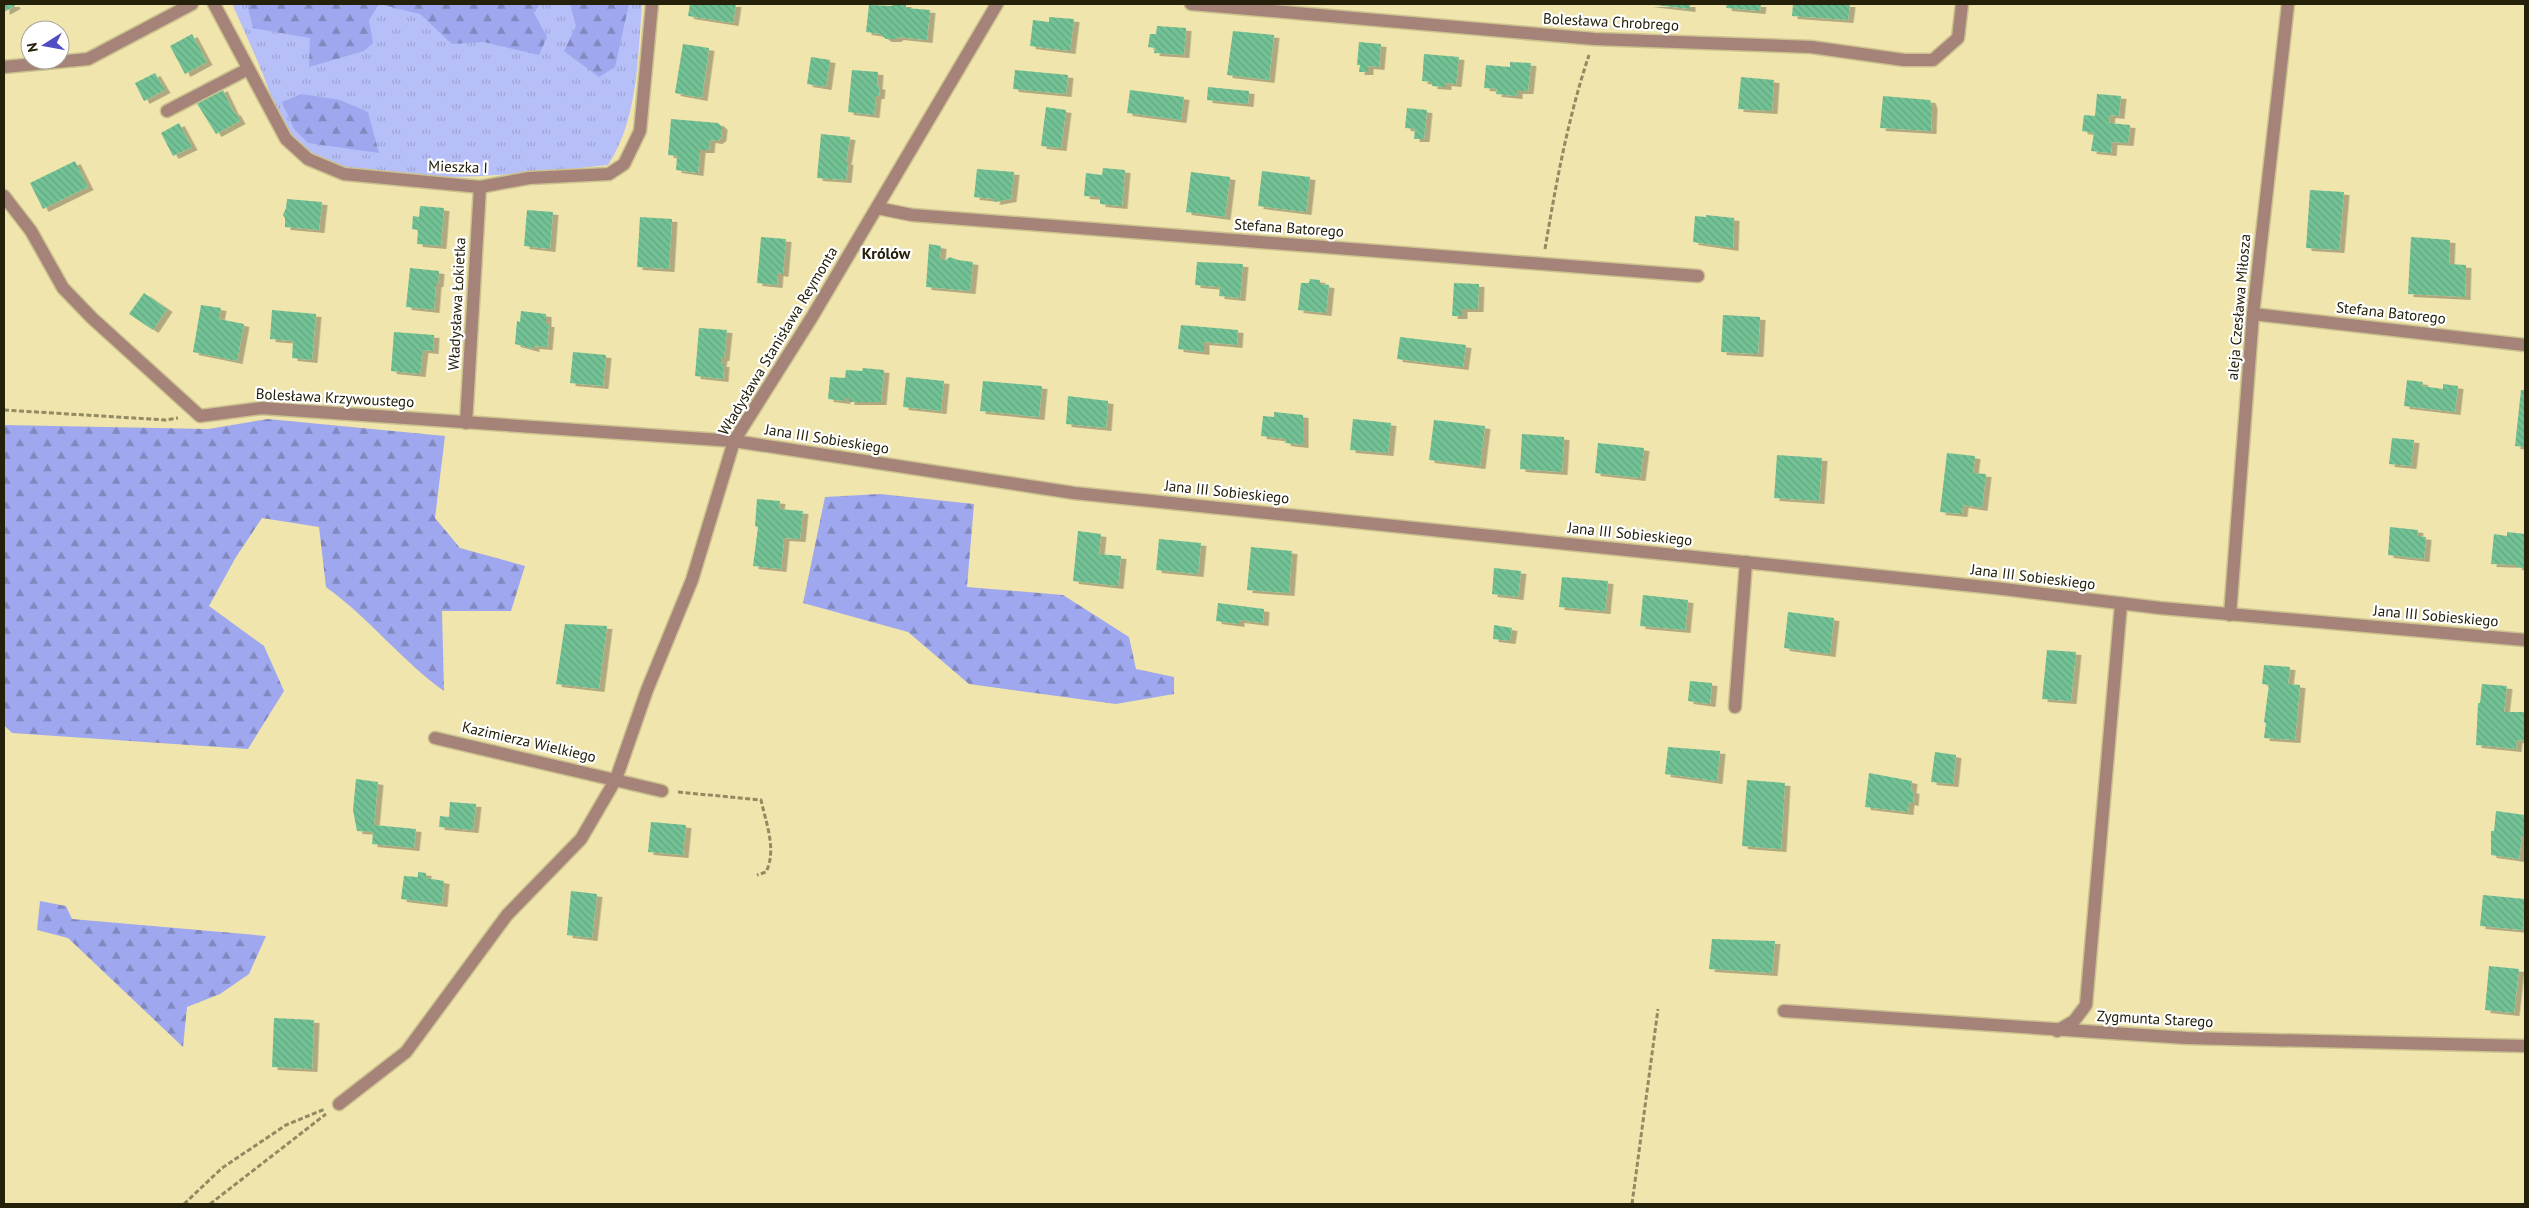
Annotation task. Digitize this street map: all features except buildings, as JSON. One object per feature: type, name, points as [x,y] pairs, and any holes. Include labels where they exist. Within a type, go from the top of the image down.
[{"type":"street","points":[[4,67],[88,59],[192,4]]},
{"type":"street","name":"Mieszka I","points":[[214,4],[286,139],[308,159],[344,174],[480,187],[529,178],[609,174],[624,164],[640,131],[652,4]]},
{"type":"street","name":"Władysława Stanisława Reymonta","points":[[339,1104],[406,1052],[507,915],[581,839],[616,779],[647,690],[692,580],[734,441],[877,208],[997,4]]},
{"type":"street","name":"Bolesława Chrobrego","points":[[1191,4],[1595,39],[1811,47],[1904,60],[1933,60],[1958,38],[1962,4]]},
{"type":"street","name":"aleja Czesława Miłosza","points":[[2230,615],[2253,314],[2288,4]]},
{"type":"street","points":[[167,111],[248,69]]},
{"type":"street","name":"Władysława Łokietka","points":[[466,423],[480,187]]},
{"type":"street","points":[[4,196],[31,231],[63,288],[200,416]]},
{"type":"street","name":"Stefana Batorego","points":[[877,208],[912,215],[1698,276]]},
{"type":"street","name":"Stefana Batorego","points":[[2253,314],[2525,344]]},
{"type":"street","name":"Bolesława Krzywoustego","points":[[200,416],[262,408],[734,441]]},
{"type":"street","name":"Jana III Sobieskiego","points":[[734,441],[1074,493],[1746,562],[2230,615],[2525,640]]},
{"type":"street","points":[[1735,707],[1746,562]]},
{"type":"street","points":[[2057,1030],[2074,1021],[2086,1005],[2122,604]]},
{"type":"street","name":"Kazimierza Wielkiego","points":[[435,738],[616,779]]},
{"type":"street","points":[[616,779],[662,791]]},
{"type":"street","name":"Zygmunta Starego","points":[[1784,1011],[2187,1038],[2525,1046]]},
{"type":"path","points":[[1542,264],[1560,162],[1579,86],[1595,39]]},
{"type":"path","points":[[4,410],[166,420],[200,416]]},
{"type":"path","points":[[662,791],[761,800],[772,860],[766,872],[757,875]]},
{"type":"path","points":[[1632,1204],[1658,1009]]},
{"type":"path","points":[[184,1204],[222,1168],[286,1125],[339,1104]]},
{"type":"path","points":[[210,1204],[339,1104]]},
{"type":"green space","points":[[235,4],[642,4],[635,87],[631,108],[618,147],[608,165],[536,172],[444,177],[398,175],[356,169],[320,158],[295,140],[276,108],[233,6]]},
{"type":"green space","points":[[247,4],[379,4],[369,20],[373,43],[364,51],[309,67],[310,38],[253,28]]},
{"type":"green space","points":[[379,4],[540,4],[534,13],[547,37],[539,55],[484,42],[452,44],[420,14]]},
{"type":"green space","points":[[570,4],[629,4],[615,67],[599,77],[564,51],[576,26]]},
{"type":"green space","points":[[302,94],[340,100],[368,112],[379,153],[308,143],[294,129],[282,102]]},
{"type":"green space","points":[[268,419],[445,436],[435,518],[460,548],[525,566],[511,611],[442,611],[444,691],[414,666],[357,612],[326,587],[319,527],[262,518],[236,557],[209,606],[264,646],[284,691],[248,749],[12,733],[4,725],[4,425],[208,429]]},
{"type":"green space","points":[[880,494],[974,504],[967,587],[1063,595],[1129,637],[1136,669],[1174,677],[1174,694],[1116,704],[969,684],[908,632],[803,603],[825,497]]},
{"type":"green space","points":[[40,901],[66,906],[72,919],[266,936],[249,974],[220,994],[187,1007],[183,1047],[68,938],[37,930]]},
{"type":"district","name":"Królów","points":[[886,253]]}]
